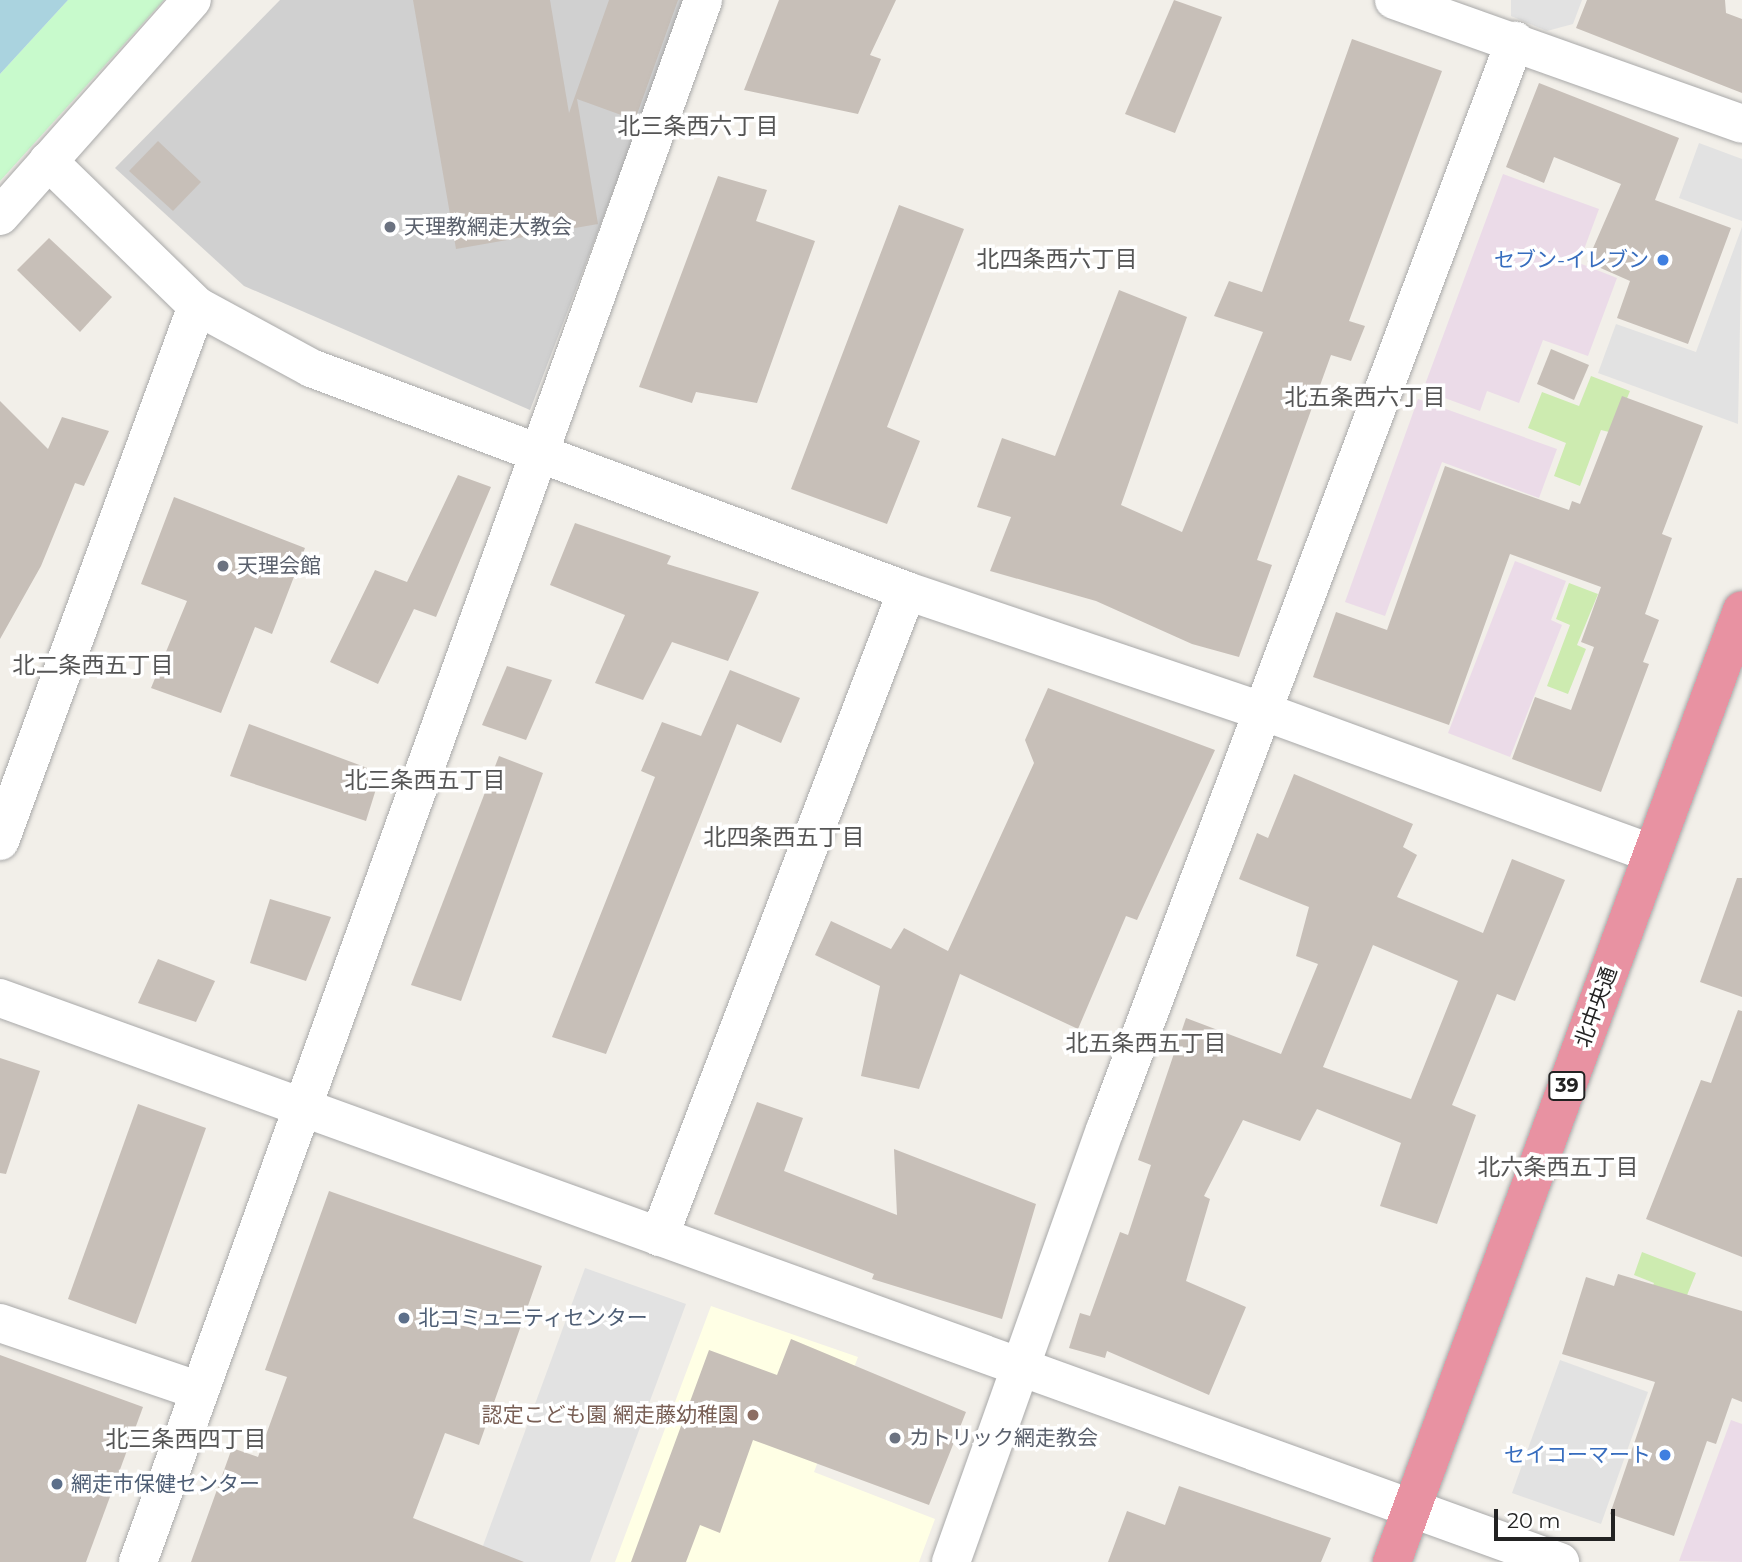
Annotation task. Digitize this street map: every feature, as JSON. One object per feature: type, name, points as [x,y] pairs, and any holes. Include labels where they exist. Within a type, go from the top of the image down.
[{"type":"highway","name":"北中央通","points":[[1392,1562],[1742,610]]},
{"type":"street","points":[[0,216],[192,0]]},
{"type":"street","points":[[138,1562],[542,452],[703,0]]},
{"type":"street","points":[[1394,0],[1495,24],[1742,124]]},
{"type":"street","points":[[951,1562],[1016,1370],[1265,712],[1495,24]]},
{"type":"street","points":[[48,161],[197,306],[311,368],[542,452],[907,591],[1265,712],[1652,854]]},
{"type":"street","points":[[0,841],[197,306]]},
{"type":"street","points":[[659,1237],[907,591]]},
{"type":"street","points":[[0,998],[304,1106],[1016,1370],[1413,1504],[1560,1562]]},
{"type":"street","points":[[0,1323],[200,1391]]},
{"type":"shaded area","name":"天理教網走大教会","points":[[280,0],[686,0],[530,410],[244,286],[115,168]]},
{"type":"shaded area","points":[[1511,0],[1582,0],[1573,24],[1547,31],[1511,16]]},
{"type":"shaded area","points":[[1699,143],[1742,159],[1742,221],[1679,198]]},
{"type":"shaded area","points":[[1503,174],[1599,209],[1579,263],[1617,278],[1588,356],[1543,340],[1519,403],[1487,391],[1480,411],[1423,390]]},
{"type":"shaded area","points":[[1742,227],[1738,424],[1598,373],[1616,324],[1696,352]]},
{"type":"shaded area","points":[[1418,399],[1557,449],[1539,498],[1442,462],[1385,616],[1345,602]]},
{"type":"shaded area","points":[[1515,561],[1566,581],[1551,620],[1562,625],[1510,757],[1448,733]]},
{"type":"shaded area","points":[[585,1268],[686,1304],[590,1562],[477,1562]]},
{"type":"shaded area","name":"認定こども園 網走藤幼稚園","points":[[711,1306],[858,1357],[814,1472],[935,1519],[919,1562],[615,1562]]},
{"type":"shaded area","points":[[1560,1360],[1648,1392],[1601,1524],[1512,1493]]},
{"type":"shaded area","points":[[1731,1420],[1742,1424],[1742,1562],[1679,1561]]},
{"type":"green space","points":[[68,0],[164,0],[0,181],[0,74]]},
{"type":"green space","points":[[1591,376],[1630,391],[1613,433],[1601,430],[1580,486],[1554,476],[1566,443],[1528,428],[1542,392],[1579,406]]},
{"type":"green space","points":[[1569,583],[1598,594],[1577,645],[1586,649],[1568,694],[1547,686],[1570,625],[1556,619]]},
{"type":"green space","points":[[1642,1252],[1696,1273],[1679,1315],[1646,1302],[1654,1283],[1634,1275]]},
{"type":"water","points":[[0,0],[68,0],[0,74]]},
{"type":"building","points":[[413,0],[550,0],[569,113],[609,0],[678,0],[635,120],[577,99],[598,224],[456,249]]},
{"type":"building","points":[[779,0],[896,0],[870,55],[881,59],[858,114],[744,90]]},
{"type":"building","points":[[1174,0],[1222,17],[1175,133],[1125,114]]},
{"type":"building","points":[[1587,0],[1725,0],[1726,13],[1742,19],[1742,93],[1576,28]]},
{"type":"building","points":[[1352,39],[1442,71],[1349,321],[1365,326],[1351,361],[1331,355],[1257,560],[1272,565],[1239,657],[1192,644],[1096,601],[990,571],[1011,517],[977,507],[1002,438],[1055,456],[1119,290],[1187,317],[1121,505],[1182,532],[1263,332],[1214,316],[1229,281],[1262,292]]},
{"type":"building","points":[[1539,83],[1679,138],[1655,200],[1731,228],[1688,344],[1617,318],[1630,281],[1587,262],[1621,184],[1554,157],[1544,183],[1506,167]]},
{"type":"building","points":[[158,141],[201,182],[173,211],[129,171]]},
{"type":"building","points":[[718,176],[767,190],[756,221],[815,241],[757,403],[696,392],[692,403],[639,387]]},
{"type":"building","points":[[899,205],[964,229],[887,427],[920,441],[887,524],[791,489]]},
{"type":"building","points":[[49,238],[112,297],[80,332],[17,270]]},
{"type":"building","points":[[1551,349],[1589,365],[1574,400],[1537,384]]},
{"type":"building","points":[[1622,396],[1703,426],[1662,534],[1672,538],[1645,614],[1659,620],[1643,662],[1649,664],[1601,792],[1512,759],[1535,697],[1571,710],[1594,647],[1581,642],[1601,587],[1510,554],[1449,725],[1313,677],[1336,612],[1387,630],[1445,466],[1569,510],[1572,501],[1580,504]]},
{"type":"building","points":[[0,401],[48,449],[62,417],[109,431],[84,486],[75,483],[41,566],[0,639]]},
{"type":"building","points":[[458,475],[491,487],[436,617],[414,609],[378,684],[330,662],[375,570],[407,582]]},
{"type":"building","name":"天理会館","points":[[174,497],[305,548],[272,634],[255,627],[221,713],[151,688],[187,601],[141,584]]},
{"type":"building","points":[[575,523],[671,556],[667,564],[759,592],[728,661],[672,642],[643,700],[595,683],[625,615],[550,585]]},
{"type":"building","points":[[507,666],[552,680],[526,740],[482,725]]},
{"type":"building","points":[[730,670],[800,698],[781,743],[737,724],[606,1054],[552,1037],[655,777],[641,771],[662,722],[701,736]]},
{"type":"building","points":[[1048,688],[1215,750],[1137,920],[1126,916],[1078,1029],[960,974],[919,1089],[861,1076],[880,986],[815,955],[831,921],[891,949],[904,928],[948,951],[1034,763],[1025,740]]},
{"type":"building","points":[[249,724],[381,773],[366,821],[230,776]]},
{"type":"building","points":[[499,756],[543,773],[461,1001],[411,985]]},
{"type":"building","points":[[1294,774],[1413,824],[1403,847],[1417,855],[1397,897],[1483,933],[1512,859],[1565,880],[1515,1001],[1497,994],[1452,1105],[1476,1115],[1437,1224],[1380,1206],[1401,1143],[1317,1109],[1300,1141],[1243,1120],[1204,1196],[1210,1199],[1186,1281],[1246,1307],[1209,1395],[1107,1351],[1105,1358],[1069,1348],[1080,1313],[1090,1316],[1120,1232],[1128,1235],[1151,1165],[1138,1160],[1186,1018],[1281,1054],[1318,964],[1296,956],[1309,907],[1239,879],[1257,833],[1268,838]],"holes":[[[1373,945],[1458,981],[1411,1099],[1323,1067]]]},
{"type":"building","points":[[1737,878],[1742,878],[1742,997],[1700,982]]},
{"type":"building","points":[[270,899],[331,917],[306,981],[250,963]]},
{"type":"building","points":[[158,959],[215,981],[196,1022],[138,1003]]},
{"type":"building","points":[[1738,1010],[1742,1011],[1742,1257],[1646,1219],[1701,1080],[1711,1083]]},
{"type":"building","points":[[0,1058],[40,1071],[6,1174],[0,1173]]},
{"type":"building","points":[[757,1102],[803,1118],[784,1171],[897,1215],[894,1149],[1036,1204],[1002,1319],[872,1279],[874,1274],[714,1214]]},
{"type":"building","points":[[138,1104],[206,1128],[136,1324],[68,1299]]},
{"type":"building","points":[[329,1191],[542,1266],[479,1445],[445,1433],[413,1518],[524,1562],[191,1562],[232,1448],[258,1457],[287,1377],[265,1370]]},
{"type":"building","points":[[1618,1274],[1742,1311],[1742,1402],[1732,1398],[1716,1444],[1707,1441],[1674,1536],[1610,1514],[1655,1382],[1562,1354],[1586,1277],[1614,1286]]},
{"type":"building","points":[[791,1339],[966,1412],[929,1505],[753,1440],[720,1533],[700,1525],[686,1562],[631,1562],[709,1350],[777,1375]]},
{"type":"building","name":"網走市保健センター","points":[[0,1355],[143,1407],[86,1562],[0,1562]]},
{"type":"building","points":[[1179,1486],[1331,1538],[1321,1562],[1108,1562],[1127,1511],[1165,1525]]},
{"type":"place","name":"天理教網走大教会","points":[[390,227]]},
{"type":"place","name":"セブン-イレブン","points":[[1663,260]]},
{"type":"place","name":"天理会館","points":[[223,566]]},
{"type":"place","name":"北コミュニティセンター","points":[[404,1318]]},
{"type":"place","name":"認定こども園 網走藤幼稚園","points":[[753,1415]]},
{"type":"place","name":"カトリック網走教会","points":[[895,1438]]},
{"type":"place","name":"セイコーマート","points":[[1665,1455]]},
{"type":"place","name":"網走市保健センター","points":[[57,1484]]},
{"type":"district","name":"北三条西六丁目","points":[[698,126]]},
{"type":"district","name":"北四条西六丁目","points":[[1057,259]]},
{"type":"district","name":"北五条西六丁目","points":[[1365,397]]},
{"type":"district","name":"北二条西五丁目","points":[[93,665]]},
{"type":"district","name":"北三条西五丁目","points":[[425,780]]},
{"type":"district","name":"北四条西五丁目","points":[[784,837]]},
{"type":"district","name":"北五条西五丁目","points":[[1146,1043]]},
{"type":"district","name":"北六条西五丁目","points":[[1558,1167]]},
{"type":"district","name":"北三条西四丁目","points":[[186,1439]]}]
